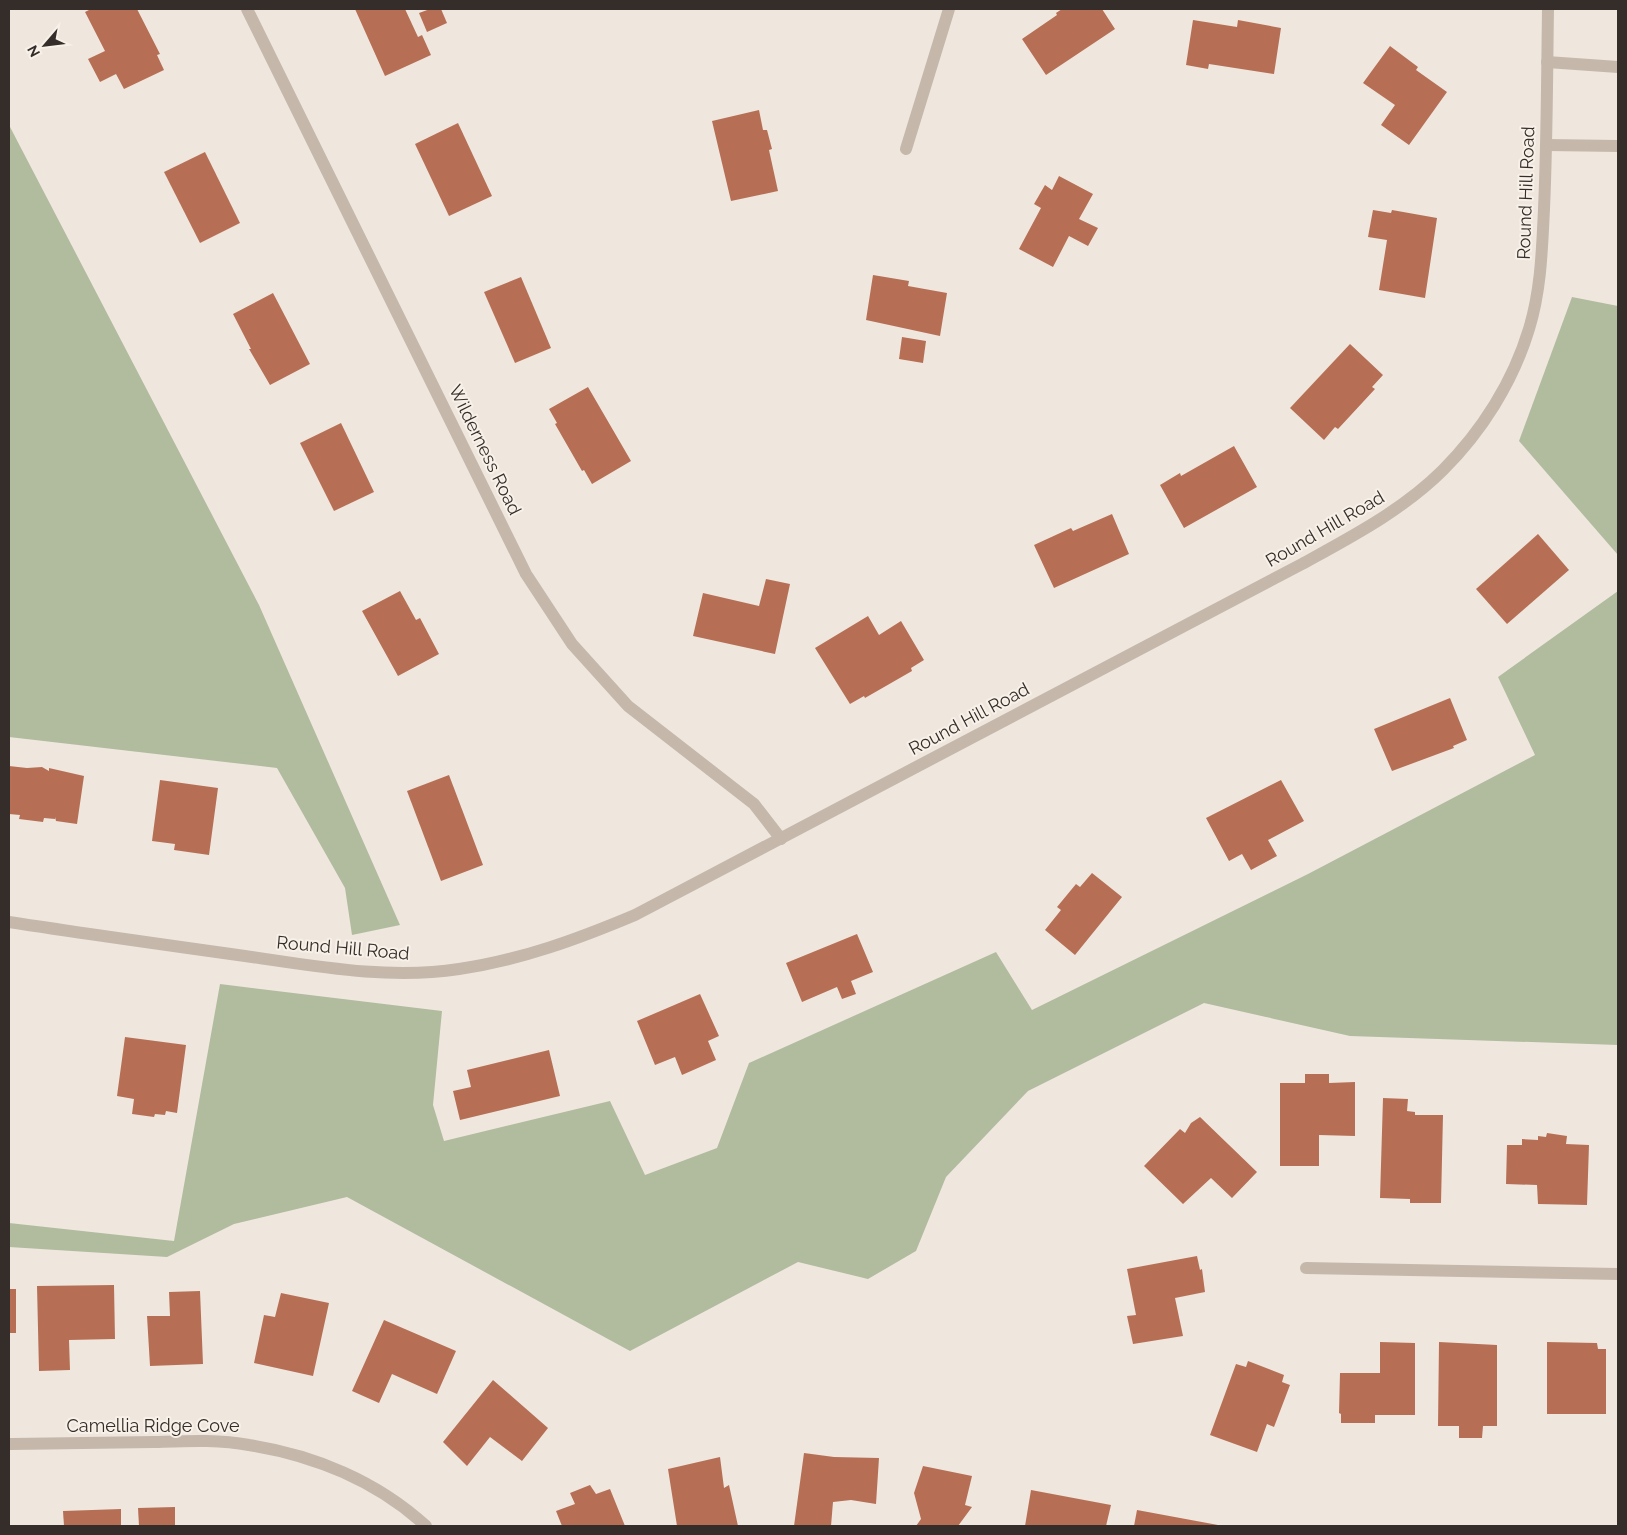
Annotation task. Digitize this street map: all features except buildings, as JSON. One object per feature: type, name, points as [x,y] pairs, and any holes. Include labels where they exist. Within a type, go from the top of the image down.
[{"type":"street","name":"Wilderness Road","points":[[247,9],[526,574],[572,644],[622,700],[754,804],[781,839]]},
{"type":"street","points":[[906,150],[949,9]]},
{"type":"street","name":"Round Hill Road","points":[[9,922],[347,970],[398,973],[458,970],[522,957],[582,938],[636,915],[1302,564],[1369,526],[1410,498],[1443,470],[1469,441],[1493,408],[1511,376],[1529,329],[1541,277],[1547,145],[1548,9]]},
{"type":"street","points":[[1547,62],[1618,67]]},
{"type":"street","points":[[1547,145],[1618,146]]},
{"type":"street","points":[[1306,1268],[1618,1274]]},
{"type":"street","name":"Camellia Ridge Cove","points":[[9,1444],[196,1441],[247,1444],[294,1454],[338,1470],[377,1489],[408,1509],[426,1526]]},
{"type":"green space","points":[[9,125],[259,605],[400,925],[352,935],[345,888],[277,768],[9,737]]},
{"type":"green space","points":[[1572,297],[1618,306],[1618,555],[1519,441]]},
{"type":"green space","points":[[1618,591],[1618,1045],[1350,1036],[1204,1003],[1028,1091],[946,1177],[916,1251],[868,1279],[798,1262],[630,1351],[347,1197],[234,1224],[167,1257],[9,1247],[9,1223],[174,1241],[220,984],[442,1011],[433,1105],[444,1141],[610,1101],[645,1175],[717,1148],[749,1063],[996,952],[1032,1010],[1308,874],[1535,755],[1498,677]]}]
